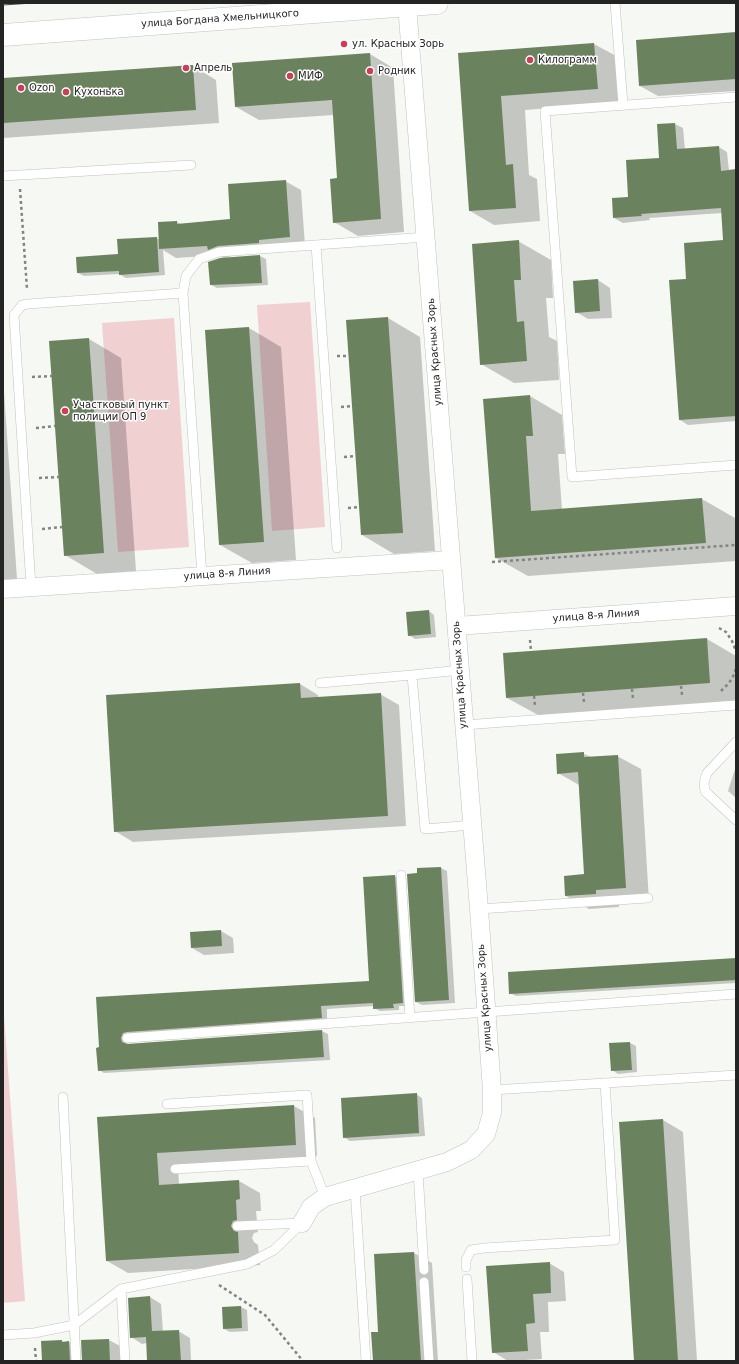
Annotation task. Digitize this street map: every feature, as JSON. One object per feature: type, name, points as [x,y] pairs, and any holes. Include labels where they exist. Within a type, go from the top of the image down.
[{"type":"main road","name":"улица Богдана Хмельницкого","points":[[3,35],[437,3]]},
{"type":"street","name":"улица Красных Зорь","points":[[302,1223],[311,1208],[325,1197],[447,1162],[471,1150],[486,1134],[492,1114],[492,1090],[457,626],[407,5]]},
{"type":"street","name":"улица 8-я Линия","points":[[3,589],[451,560]]},
{"type":"street","name":"улица 8-я Линия","points":[[457,626],[736,606]]},
{"type":"lane","points":[[615,3],[622,105]]},
{"type":"lane","points":[[736,97],[545,111],[572,477],[736,465]]},
{"type":"lane","points":[[3,176],[191,165]]},
{"type":"lane","points":[[202,576],[182,293],[186,276],[199,259],[219,252],[426,237]]},
{"type":"lane","points":[[316,245],[337,548]]},
{"type":"lane","points":[[31,587],[13,320],[14,314],[22,305],[28,304],[182,293]]},
{"type":"lane","points":[[320,683],[460,670]]},
{"type":"lane","points":[[412,675],[425,829],[472,825]]},
{"type":"lane","points":[[464,725],[736,705]]},
{"type":"lane","points":[[736,742],[704,778],[704,784],[705,791],[709,796],[736,820]]},
{"type":"lane","points":[[401,875],[410,1018]]},
{"type":"lane","points":[[478,909],[648,898]]},
{"type":"lane","points":[[127,1038],[736,994]]},
{"type":"lane","points":[[492,1090],[736,1075]]},
{"type":"lane","points":[[466,1267],[466,1260],[471,1250],[615,1240],[606,1083]]},
{"type":"lane","points":[[168,1104],[307,1095],[311,1161],[325,1197]]},
{"type":"lane","points":[[63,1097],[76,1361]]},
{"type":"lane","points":[[175,1169],[311,1161]]},
{"type":"lane","points":[[418,1171],[424,1270]]},
{"type":"lane","points":[[355,1189],[366,1361]]},
{"type":"lane","points":[[3,1335],[34,1332],[74,1324],[121,1289],[247,1264],[274,1250],[302,1223]]},
{"type":"lane","points":[[237,1226],[302,1223]]},
{"type":"lane","points":[[467,1279],[472,1361]]},
{"type":"lane","points":[[424,1282],[429,1361]]},
{"type":"lane","points":[[121,1289],[125,1361]]},
{"type":"path","points":[[19,175],[28,304]]},
{"type":"path","points":[[24,479],[59,477]]},
{"type":"path","points":[[27,530],[62,527]]},
{"type":"path","points":[[492,562],[736,544]]},
{"type":"path","points":[[717,626],[726,632],[736,651]]},
{"type":"path","points":[[530,642],[531,651]]},
{"type":"path","points":[[717,693],[729,683],[735,673],[736,666]]},
{"type":"path","points":[[200,1273],[264,1315],[303,1361]]},
{"type":"shaded area","points":[[310,302],[325,527],[272,531],[257,305]]},
{"type":"shaded area","points":[[174,318],[189,547],[118,552],[102,323]]},
{"type":"shaded area","points":[[3,1002],[25,1301],[3,1303]]},
{"type":"building","points":[[736,32],[736,79],[639,86],[636,40]]},
{"type":"building","points":[[594,43],[598,89],[501,96],[506,165],[513,164],[516,208],[469,211],[458,53]]},
{"type":"building","points":[[370,53],[381,219],[333,223],[330,179],[337,178],[332,100],[235,107],[232,63]]},
{"type":"building","points":[[193,65],[196,110],[3,123],[3,78]]},
{"type":"building","points":[[675,123],[677,149],[719,146],[721,171],[736,169],[736,416],[679,420],[669,280],[686,279],[684,243],[723,240],[721,208],[641,214],[642,216],[613,218],[612,198],[628,197],[626,160],[659,158],[657,124]]},
{"type":"building","points":[[286,180],[290,237],[259,240],[259,243],[218,246],[208,250],[207,246],[159,249],[158,222],[177,221],[177,224],[230,219],[228,184]]},
{"type":"building","points":[[157,237],[159,272],[119,275],[119,271],[77,273],[76,257],[118,254],[117,239]]},
{"type":"building","points":[[519,240],[521,280],[514,280],[517,322],[524,321],[527,361],[480,365],[472,244]]},
{"type":"building","points":[[260,255],[262,283],[210,285],[208,262],[220,258]]},
{"type":"building","points":[[598,279],[600,311],[575,313],[573,281]]},
{"type":"building","points":[[388,317],[403,533],[361,535],[346,320]]},
{"type":"building","points":[[249,327],[264,542],[219,545],[205,330]]},
{"type":"building","points":[[89,338],[104,553],[64,556],[49,341]]},
{"type":"building","points":[[530,395],[533,436],[526,436],[531,511],[702,498],[706,543],[495,558],[483,399]]},
{"type":"building","points":[[429,610],[431,634],[408,636],[406,612]]},
{"type":"building","points":[[707,638],[710,683],[506,698],[503,653]]},
{"type":"building","points":[[300,683],[301,698],[381,693],[388,816],[114,832],[106,695]]},
{"type":"building","points":[[584,752],[584,757],[618,755],[626,888],[596,890],[596,894],[565,896],[564,876],[584,874],[578,772],[557,774],[556,754]]},
{"type":"building","points":[[441,867],[449,1000],[415,1002],[407,874],[417,873],[417,868]]},
{"type":"building","points":[[395,875],[403,1003],[393,1004],[394,1008],[373,1009],[373,1003],[321,1006],[322,1018],[127,1032],[123,1033],[121,1038],[122,1042],[127,1044],[322,1030],[324,1057],[98,1071],[96,1048],[99,1047],[96,997],[369,981],[363,877]]},
{"type":"building","points":[[221,930],[222,946],[191,948],[190,932]]},
{"type":"building","points":[[736,958],[736,980],[509,994],[508,972]]},
{"type":"building","points":[[630,1042],[632,1070],[611,1071],[609,1043]]},
{"type":"building","points":[[417,1093],[419,1133],[343,1138],[341,1098]]},
{"type":"building","points":[[294,1105],[296,1145],[157,1153],[159,1185],[239,1180],[240,1199],[236,1200],[237,1220],[233,1221],[231,1226],[234,1231],[238,1232],[239,1253],[106,1261],[97,1117]]},
{"type":"building","points":[[663,1119],[678,1361],[634,1361],[619,1122]]},
{"type":"building","points":[[414,1252],[421,1361],[373,1361],[371,1332],[378,1332],[374,1254]]},
{"type":"building","points":[[550,1262],[551,1293],[533,1294],[535,1323],[526,1324],[528,1351],[492,1353],[486,1266]]},
{"type":"building","points":[[150,1296],[152,1331],[179,1330],[181,1361],[147,1361],[146,1337],[130,1338],[128,1298]]},
{"type":"building","points":[[241,1306],[242,1328],[223,1329],[222,1307]]},
{"type":"building","points":[[109,1339],[110,1361],[82,1361],[81,1340]]},
{"type":"building","points":[[62,1340],[62,1342],[69,1341],[70,1361],[42,1361],[41,1341]]},
{"type":"tram line","points":[[3,5],[33,3]]},
{"type":"place","name":"ул. Красных Зорь","points":[[344,44]]},
{"type":"place","name":"Килограмм","points":[[530,60]]},
{"type":"place","name":"Апрель","points":[[186,68]]},
{"type":"place","name":"Родник","points":[[370,71]]},
{"type":"place","name":"МИФ","points":[[290,76]]},
{"type":"place","name":"Ozon","points":[[21,88]]},
{"type":"place","name":"Кухонька","points":[[66,92]]},
{"type":"place","name":"Участковый пункт полиции ОП 9","points":[[65,411]]}]
